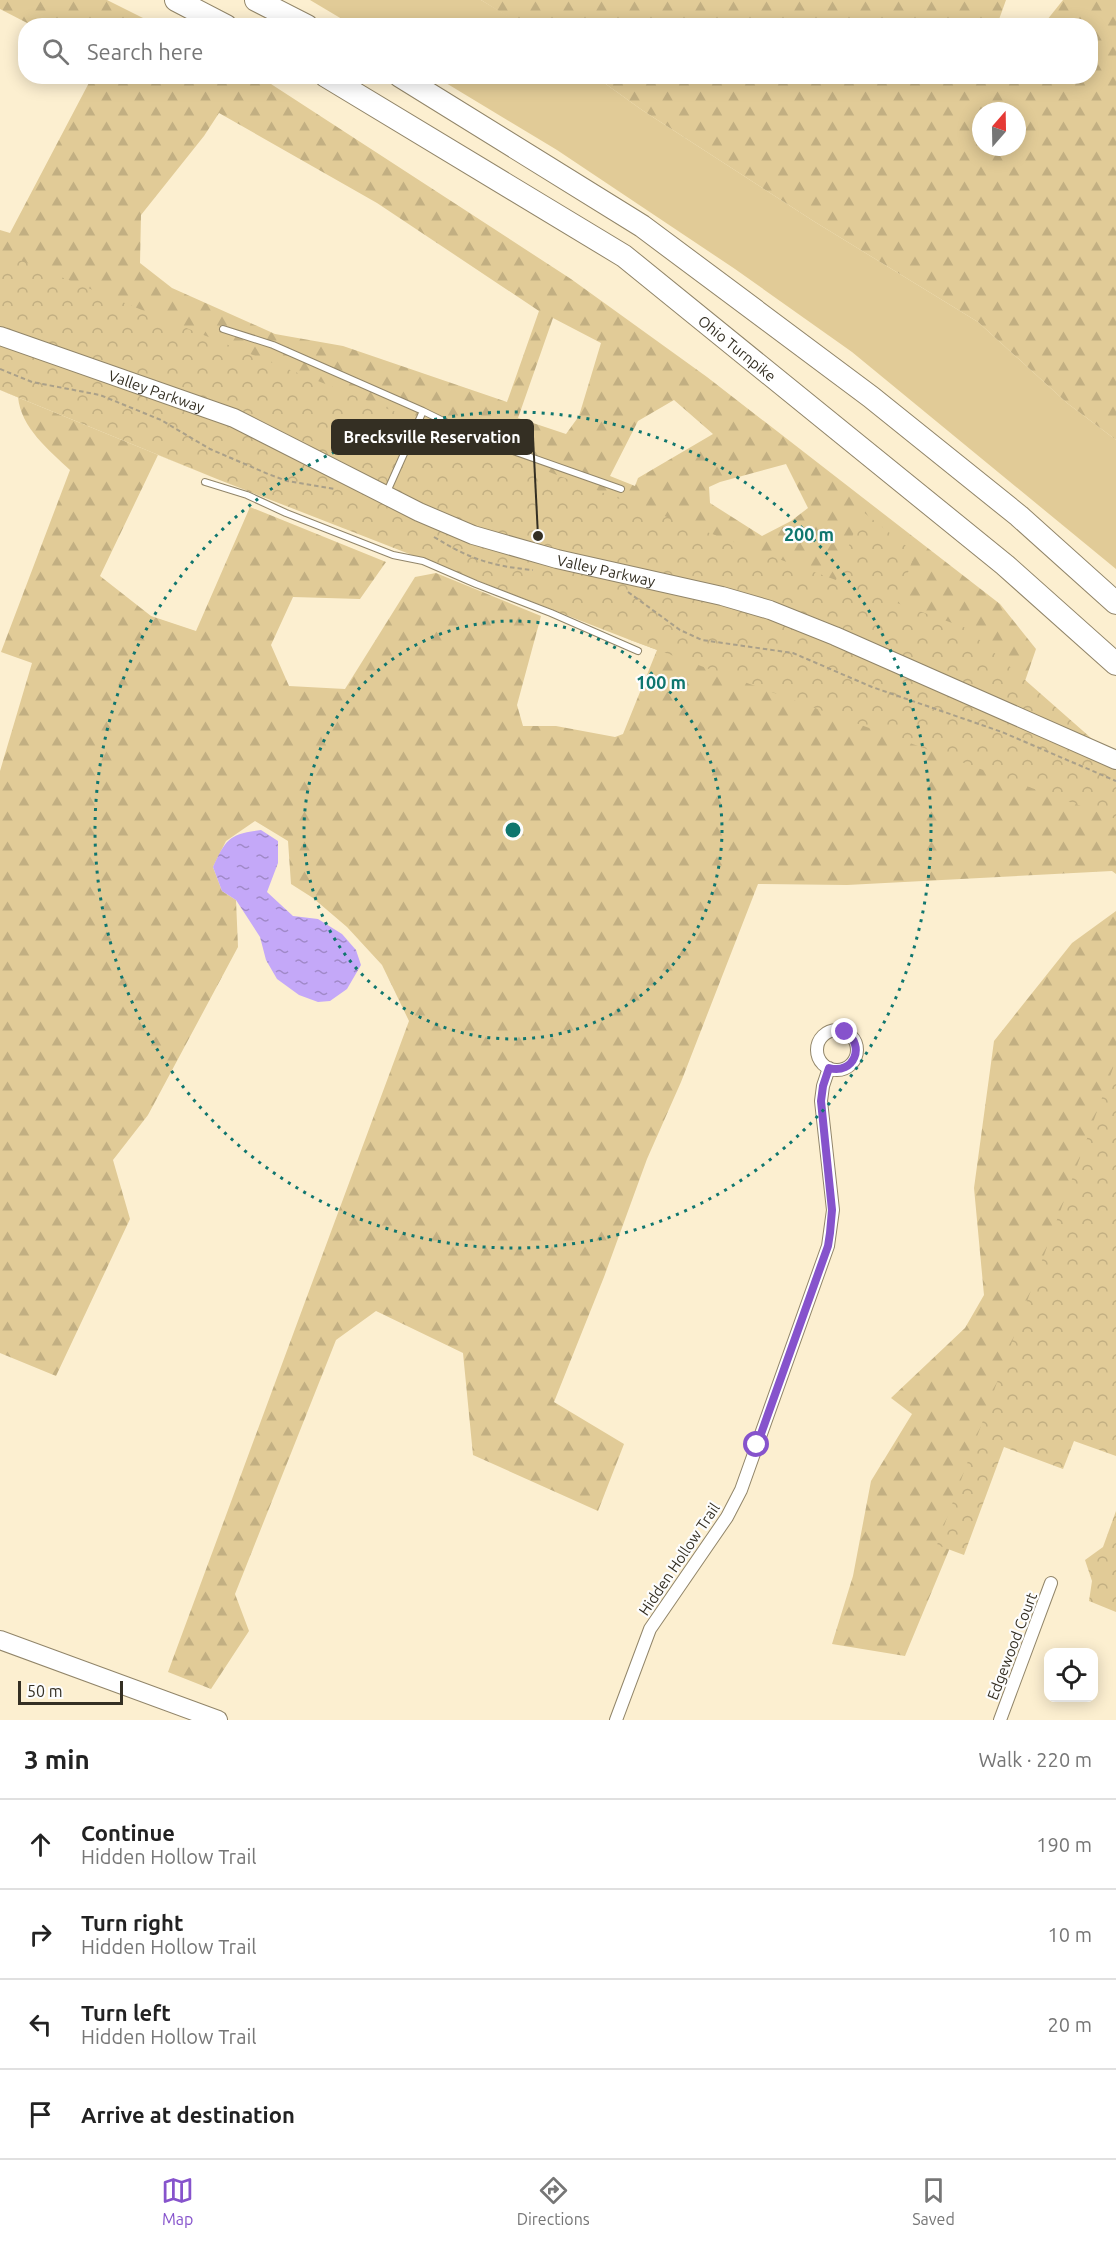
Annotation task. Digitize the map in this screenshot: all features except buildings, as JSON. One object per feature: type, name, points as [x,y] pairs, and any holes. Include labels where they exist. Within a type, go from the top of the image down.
[{"type":"highway","points":[[176,0],[211,18]]},
{"type":"highway","points":[[256,0],[291,18]]},
{"type":"highway","name":"Ohio Turnpike","points":[[339,84],[624,256],[1005,565],[1116,664]]},
{"type":"highway","points":[[413,84],[642,226],[871,397],[1019,516],[1116,603]]},
{"type":"street","name":"Valley Parkway","points":[[0,336],[234,418],[386,495],[473,535],[557,559],[722,596],[770,610],[835,636],[1116,760]]},
{"type":"street","name":"Hidden Hollow Trail","points":[[616,1720],[650,1629],[734,1505],[828,1246],[832,1210],[821,1101],[829,1068]]},
{"type":"street","name":"Edgewood Court","points":[[1000,1720],[1051,1583]]},
{"type":"street","points":[[0,1640],[218,1720]]},
{"type":"lane","points":[[224,329],[273,345],[423,411],[482,440],[621,489]]},
{"type":"lane","points":[[386,495],[423,411]]},
{"type":"lane","points":[[205,482],[247,495],[286,513],[393,555],[433,564],[638,651]]},
{"type":"green space","points":[[0,0],[107,0],[143,18],[18,18],[0,9]]},
{"type":"green space","points":[[310,0],[481,0],[511,18],[340,18]]},
{"type":"green space","points":[[481,0],[1006,0],[1000,18],[510,18]]},
{"type":"green space","points":[[1063,0],[1116,0],[1116,440],[1067,403],[978,322],[815,222],[606,84],[1098,84],[1098,18],[1049,18]]},
{"type":"green space","points":[[88,84],[271,84],[571,279],[707,377],[1000,604],[1036,649],[1024,684],[0,298],[0,230],[10,233]],"holes":[[[219,113],[377,203],[539,311],[507,402],[343,346],[275,334],[172,288],[140,263],[141,215],[204,136]],[[553,318],[601,343],[579,416],[566,434],[518,418]],[[674,400],[713,434],[638,478],[635,486],[610,476],[638,421]],[[786,464],[808,508],[791,521],[762,536],[710,503],[709,487]]]},
{"type":"green space","points":[[448,84],[606,84],[815,222],[978,322],[1067,403],[1116,440],[1116,569],[852,352],[735,269],[557,150]]},
{"type":"green space","points":[[0,252],[416,420],[836,580],[862,511],[915,553],[897,603],[966,628],[1116,760],[1116,819],[625,638],[217,479],[0,390]]},
{"type":"green space","points":[[18,397],[217,479],[158,455],[100,576],[151,616],[196,631],[250,507],[386,562],[360,599],[293,597],[271,645],[289,686],[345,689],[415,577],[436,573],[541,616],[517,705],[523,726],[556,726],[615,737],[623,734],[657,650],[625,638],[1116,786],[1116,874],[1112,871],[847,885],[758,884],[681,1082],[647,1159],[604,1277],[554,1402],[624,1444],[598,1511],[473,1455],[463,1353],[376,1311],[336,1340],[235,1594],[249,1631],[211,1689],[168,1672],[409,1021],[382,965],[347,927],[313,898],[291,884],[288,841],[255,821],[226,841],[213,867],[222,891],[236,900],[238,947],[148,1115],[113,1160],[130,1219],[56,1376],[0,1353],[0,771],[32,663],[1,652],[70,470],[37,438],[24,419]]},
{"type":"green space","points":[[1116,911],[1116,1442],[1005,1415],[905,1656],[832,1644],[853,1576],[871,1481],[912,1414],[891,1398],[965,1328],[984,1295],[974,1188],[994,1041],[1072,943]]},
{"type":"green space","points":[[1116,1060],[1116,1456],[1074,1441],[1063,1469],[1004,1447],[964,1555],[937,1545]]},
{"type":"green space","points":[[1116,1511],[1116,1612],[1089,1601],[1092,1581],[1085,1560],[1103,1547]]},
{"type":"water","points":[[261,830],[278,841],[278,863],[267,892],[293,916],[318,919],[342,934],[356,950],[361,965],[347,989],[330,1001],[318,1002],[299,995],[277,979],[266,960],[260,937],[236,900],[222,891],[213,867],[221,850],[235,836]]},
{"type":"place","name":"Brecksville Reservation","points":[[538,536]]},
{"type":"route","points":[[757,1445],[828,1246],[832,1210],[821,1101],[829,1068],[835,1070],[847,1067],[855,1058],[857,1052],[855,1040],[845,1032]]}]
